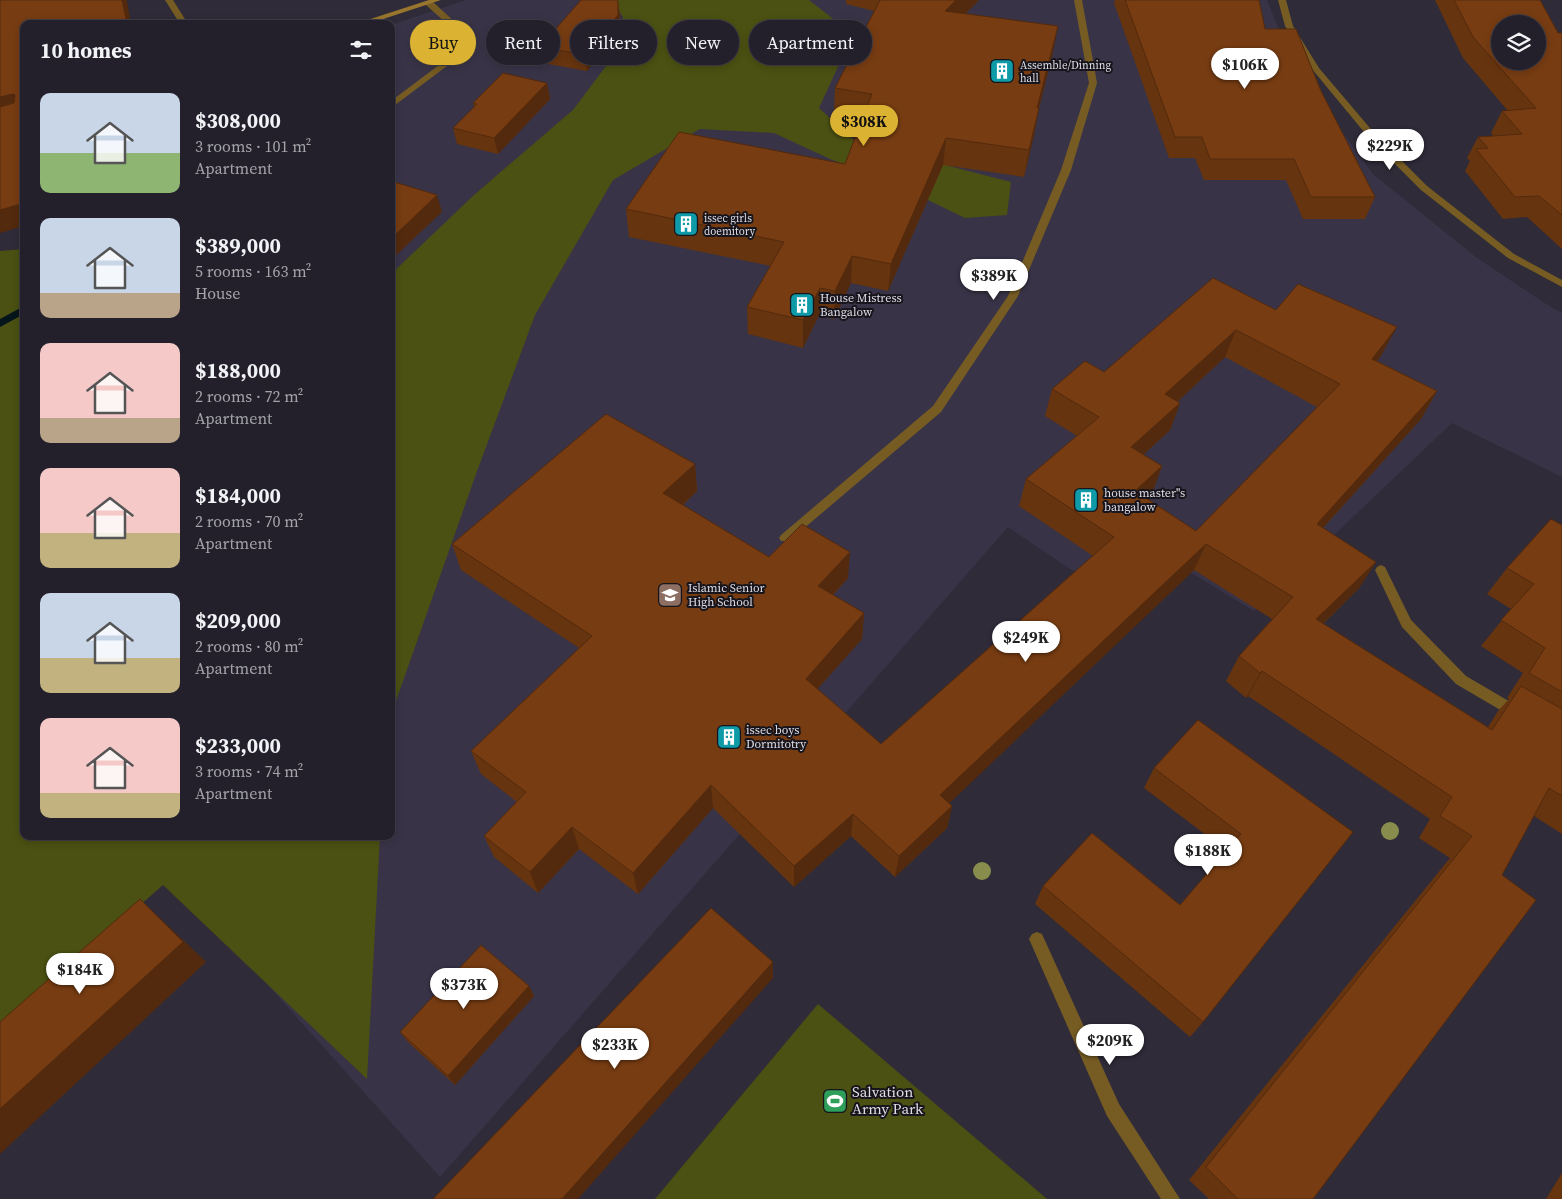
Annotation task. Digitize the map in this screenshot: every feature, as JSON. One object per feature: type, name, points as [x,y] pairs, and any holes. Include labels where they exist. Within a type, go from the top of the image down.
[{"type":"main road","points":[[372,20],[433,2]]},
{"type":"street","points":[[169,0],[182,20]]},
{"type":"street","points":[[785,538],[937,409],[1013,296],[1066,170],[1093,83],[1078,0]]},
{"type":"street","points":[[1282,0],[1289,26],[1316,69],[1379,143],[1424,188],[1504,250],[1562,284]]},
{"type":"street","points":[[395,102],[463,51],[467,38],[433,2]]},
{"type":"street","points":[[1381,570],[1406,623],[1461,680],[1528,719]]},
{"type":"street","points":[[1037,939],[1113,1110],[1172,1199]]},
{"type":"shaded area","name":"Islamic Senior High School","points":[[466,0],[1267,0],[1277,25],[1308,85],[1373,174],[1477,258],[1562,313],[1562,477],[1452,423],[1254,611],[1135,539],[1085,579],[1008,527],[440,1177],[138,840],[395,840],[395,24]]},
{"type":"green space","points":[[611,0],[809,0],[834,20],[749,20],[749,65],[839,65],[819,108],[856,142],[1011,182],[1007,215],[965,218],[893,183],[830,159],[774,133],[700,129],[613,180],[535,315],[476,474],[395,704],[395,270],[474,195],[573,110],[607,65],[657,65],[657,20],[623,20],[623,17]]},
{"type":"green space","points":[[20,249],[20,840],[380,840],[367,1079],[163,885],[0,1028],[0,251]]},
{"type":"green space","name":"Salvation Army Park","points":[[818,1004],[1047,1199],[655,1199]]},
{"type":"building","points":[[0,0],[122,0],[126,20],[20,20],[20,204],[0,210],[0,107],[14,103],[15,95],[0,97]]},
{"type":"building","points":[[581,0],[618,1],[618,15],[614,20],[570,20],[570,52],[560,51],[560,24]]},
{"type":"building","points":[[880,0],[956,0],[945,11],[1058,26],[1037,108],[1039,108],[1029,150],[946,138],[891,264],[852,256],[835,291],[820,288],[803,320],[747,307],[784,242],[626,209],[679,132],[845,164],[872,94],[835,88],[847,65],[872,65],[872,20],[870,20]]},
{"type":"building","points":[[1125,0],[1259,0],[1265,29],[1296,29],[1321,91],[1375,197],[1311,197],[1294,159],[1210,159],[1202,137],[1175,137]]},
{"type":"building","points":[[1454,0],[1540,0],[1558,33],[1562,33],[1562,215],[1539,196],[1515,197],[1476,149],[1488,148],[1478,137],[1522,134],[1502,111],[1536,108],[1502,70],[1546,70],[1546,15],[1491,15],[1491,57],[1473,37]]},
{"type":"building","points":[[503,73],[547,83],[494,138],[453,128],[477,104],[473,103]]},
{"type":"building","points":[[395,182],[437,195],[395,235]]},
{"type":"building","points":[[1213,278],[1276,310],[1298,284],[1397,327],[1372,359],[1437,391],[1317,524],[1376,562],[1316,619],[1492,730],[1521,686],[1562,709],[1562,796],[1549,788],[1502,875],[1536,900],[1313,1199],[1238,1199],[1206,1167],[1472,836],[1440,816],[1452,797],[1262,671],[1260,673],[1239,656],[1293,597],[1206,544],[940,795],[952,806],[899,856],[853,814],[794,866],[711,785],[633,873],[572,827],[530,872],[484,836],[526,792],[471,751],[592,636],[452,544],[606,414],[695,464],[663,493],[769,557],[802,524],[850,552],[818,586],[864,613],[806,679],[881,744],[1114,537],[1026,479],[1099,417],[1052,389],[1085,361],[1104,372]],"holes":[[[1236,330],[1340,384],[1196,531],[1135,491],[1162,466],[1131,447],[1180,403],[1165,394]]]},
{"type":"building","points":[[1551,519],[1562,525],[1562,692],[1529,673],[1545,648],[1501,620],[1534,584],[1507,568]]},
{"type":"building","points":[[1198,720],[1353,832],[1203,1022],[1043,886],[1092,833],[1180,905],[1241,834],[1154,768]]},
{"type":"building","points":[[140,899],[183,942],[0,1109],[0,1022]]},
{"type":"building","points":[[711,908],[773,962],[562,1199],[433,1199]]},
{"type":"building","points":[[481,945],[529,986],[448,1076],[400,1032]]},
{"type":"waterway","points":[[0,324],[20,312]]},
{"type":"place","name":"Assemble/Dinning hall","points":[[1002,71]]},
{"type":"place","name":"issec girls doemitory","points":[[686,224]]},
{"type":"place","name":"House Mistress Bangalow","points":[[802,305]]},
{"type":"place","name":"house master\"s bangalow","points":[[1086,500]]},
{"type":"place","name":"Islamic Senior High School","points":[[670,595]]},
{"type":"place","name":"issec boys Dormitotry","points":[[729,737]]},
{"type":"place","name":"Salvation Army Park","points":[[835,1101]]}]
